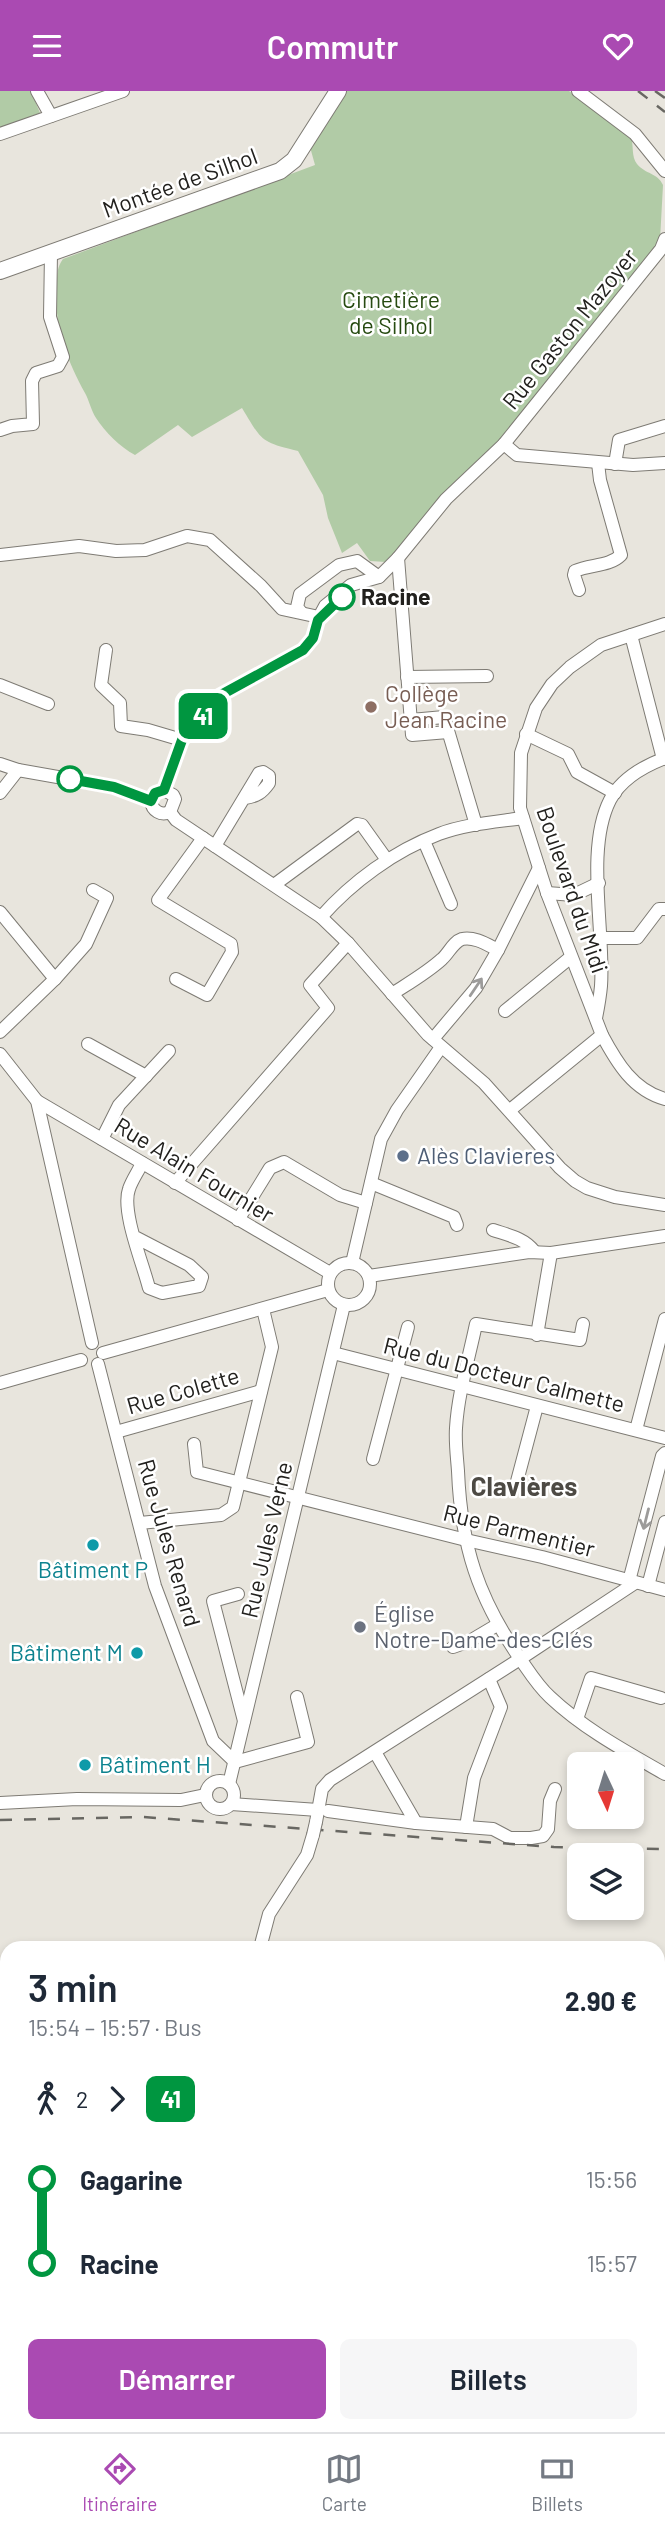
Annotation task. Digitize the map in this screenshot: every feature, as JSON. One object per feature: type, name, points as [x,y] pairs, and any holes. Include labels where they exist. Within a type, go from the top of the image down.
[{"type":"main road","name":"Montée de Silhol","points":[[0,271],[280,171],[294,160],[338,91]]},
{"type":"street","points":[[37,91],[51,116]]},
{"type":"street","points":[[0,134],[123,91]]},
{"type":"street","points":[[578,91],[635,134],[665,171]]},
{"type":"street","name":"Rue Gaston Mazoyer","points":[[379,577],[446,499],[504,444],[653,260],[665,239]]},
{"type":"street","points":[[0,430],[33,424],[32,381],[36,373],[58,366],[63,357],[50,317],[51,253]]},
{"type":"street","points":[[615,464],[619,440],[665,426]]},
{"type":"street","points":[[504,444],[517,455],[633,465],[665,463]]},
{"type":"street","points":[[579,590],[575,571],[611,562],[621,555],[600,480],[598,463]]},
{"type":"street","points":[[0,555],[79,546],[116,551],[145,550],[187,536],[210,540],[282,609],[319,617]]},
{"type":"street","points":[[398,558],[411,720],[444,717],[475,825]]},
{"type":"street","points":[[301,612],[297,607],[300,594],[339,565],[357,561],[379,577]]},
{"type":"street","points":[[164,790],[182,740],[219,696],[303,650],[313,638],[325,606],[351,585],[379,577]]},
{"type":"street","name":"Boulevard du Midi","points":[[665,624],[601,645],[552,684],[536,708],[521,753],[520,808],[547,893],[603,1035],[632,1081],[652,1095],[665,1099]]},
{"type":"street","points":[[596,1019],[601,986],[601,824],[615,793],[638,771],[664,758],[631,635]]},
{"type":"street","points":[[106,650],[102,685],[120,703],[121,726],[149,730],[182,740]]},
{"type":"street","points":[[407,677],[487,675]]},
{"type":"street","points":[[0,685],[48,704]]},
{"type":"street","points":[[526,734],[568,754],[577,772],[615,793]]},
{"type":"street","points":[[0,764],[18,770],[114,787],[151,801]]},
{"type":"street","points":[[0,793],[18,770]]},
{"type":"street","points":[[164,790],[155,793],[151,801],[157,812],[170,812]]},
{"type":"street","points":[[164,790],[174,799],[170,812]]},
{"type":"street","points":[[215,846],[244,798]]},
{"type":"street","points":[[170,812],[176,820],[321,917],[348,943],[437,1043],[484,1083],[560,1168],[575,1181],[615,1197],[665,1205]]},
{"type":"street","points":[[321,917],[346,891],[387,860],[424,841],[475,825],[523,818]]},
{"type":"street","points":[[274,885],[352,825],[362,825],[387,860]]},
{"type":"street","points":[[176,979],[207,995],[232,952],[231,944],[158,900],[203,838]]},
{"type":"street","points":[[424,841],[451,904]]},
{"type":"street","points":[[352,1263],[381,1139],[437,1043],[476,988],[539,869]]},
{"type":"street","points":[[547,893],[574,895],[599,883]]},
{"type":"street","points":[[0,1032],[55,979],[86,944],[107,898],[93,891]]},
{"type":"street","points":[[600,938],[637,938],[659,909],[665,909]]},
{"type":"street","points":[[0,912],[55,979]]},
{"type":"street","points":[[392,994],[433,966],[457,941],[479,941],[498,950]]},
{"type":"street","points":[[175,1183],[328,1008],[310,985],[348,943]]},
{"type":"street","points":[[505,1011],[571,957]]},
{"type":"street","points":[[510,1110],[603,1035]]},
{"type":"street","points":[[88,1044],[146,1076]]},
{"type":"street","points":[[102,1139],[119,1105],[169,1051]]},
{"type":"street","points":[[0,1053],[37,1101],[92,1343]]},
{"type":"street","name":"Rue Alain Fournier","points":[[37,1101],[330,1273]]},
{"type":"street","points":[[238,1220],[270,1168],[284,1162],[340,1195],[366,1203]]},
{"type":"street","points":[[135,1237],[189,1265],[202,1277],[199,1286],[162,1293],[149,1288],[135,1237],[129,1215],[128,1191],[142,1163]]},
{"type":"street","points":[[371,1183],[454,1217],[457,1226]]},
{"type":"street","points":[[493,1230],[516,1237],[534,1251]]},
{"type":"street","points":[[370,1280],[534,1251],[551,1252],[665,1236]]},
{"type":"street","points":[[370,1280],[531,1260],[551,1252]]},
{"type":"street","points":[[537,1335],[551,1252]]},
{"type":"street","points":[[340,1265],[359,1265],[370,1280],[365,1298],[359,1303],[344,1305],[337,1302],[328,1290],[330,1273],[340,1265]]},
{"type":"street","points":[[81,1360],[89,1366],[101,1359],[328,1290]]},
{"type":"street","name":"Rue Jules Verne","points":[[229,1784],[344,1305]]},
{"type":"street","points":[[139,1523],[221,1515],[233,1507],[272,1347],[263,1309]]},
{"type":"street","points":[[583,1324],[580,1340],[537,1335],[477,1318],[456,1429],[459,1495],[466,1540],[474,1570],[497,1625],[534,1680],[577,1719],[605,1739],[665,1774]]},
{"type":"street","points":[[636,1430],[665,1319]]},
{"type":"street","points":[[373,1459],[408,1327]]},
{"type":"street","points":[[81,1360],[81,1350],[92,1343],[102,1348],[101,1359]]},
{"type":"street","name":"Rue du Docteur Calmette","points":[[333,1353],[665,1439]]},
{"type":"street","name":"Rue Jules Renard","points":[[101,1359],[116,1432],[155,1586],[214,1741],[235,1762]]},
{"type":"street","points":[[0,1383],[81,1360]]},
{"type":"street","name":"Rue Colette","points":[[116,1432],[261,1391]]},
{"type":"street","points":[[516,1485],[537,1406]]},
{"type":"street","name":"Rue Parmentier","points":[[194,1444],[197,1472],[665,1590]]},
{"type":"street","points":[[638,1583],[664,1454]]},
{"type":"street","points":[[262,1941],[268,1914],[307,1855],[321,1814],[322,1789],[330,1780],[638,1583],[665,1522]]},
{"type":"street","points":[[238,1594],[213,1601],[244,1724]]},
{"type":"street","points":[[453,1647],[470,1641],[497,1625]]},
{"type":"street","points":[[577,1719],[591,1678],[661,1698]]},
{"type":"street","points":[[466,1827],[474,1778],[500,1707],[489,1679]]},
{"type":"street","points":[[235,1762],[309,1742],[297,1697]]},
{"type":"street","points":[[375,1752],[415,1823]]},
{"type":"street","points":[[231,1804],[234,1794],[229,1784],[214,1782],[208,1787],[205,1795],[207,1801],[211,1807],[218,1809],[231,1804],[493,1829],[510,1838],[531,1838],[543,1836],[548,1829],[550,1801],[555,1789]]},
{"type":"street","points":[[0,1803],[78,1799],[181,1800],[205,1795]]},
{"type":"green space","points":[[0,91],[31,91],[40,113],[0,128]]},
{"type":"green space","name":"Cimetière de Silhol","points":[[345,91],[569,91],[631,137],[637,164],[658,178],[663,185],[660,240],[502,440],[464,473],[386,562],[370,561],[357,543],[342,553],[328,518],[323,495],[298,451],[263,439],[242,408],[192,437],[178,425],[135,455],[124,448],[108,434],[94,415],[67,354],[57,313],[57,274],[63,259],[315,165],[310,147]]},
{"type":"railway","points":[[638,91],[665,112]]},
{"type":"railway","points":[[655,91],[665,98]]},
{"type":"railway","points":[[0,1820],[143,1817],[554,1847],[665,1849]]},
{"type":"bus line","name":"41","points":[[70,779],[114,787],[151,801],[155,793],[164,790],[182,740],[219,696],[303,650],[313,638],[318,620],[342,597]]},
{"type":"place","name":"Racine","points":[[342,597]]},
{"type":"place","name":"Collège Jean Racine","points":[[371,707]]},
{"type":"place","name":"Alès Clavieres","points":[[403,1156]]},
{"type":"place","name":"Bâtiment P","points":[[93,1545]]},
{"type":"place","name":"Église Notre-Dame-des-Clés","points":[[360,1627]]},
{"type":"place","name":"Bâtiment M","points":[[137,1653]]},
{"type":"place","name":"Bâtiment H","points":[[85,1765]]},
{"type":"district","name":"Clavières","points":[[524,1487]]}]
